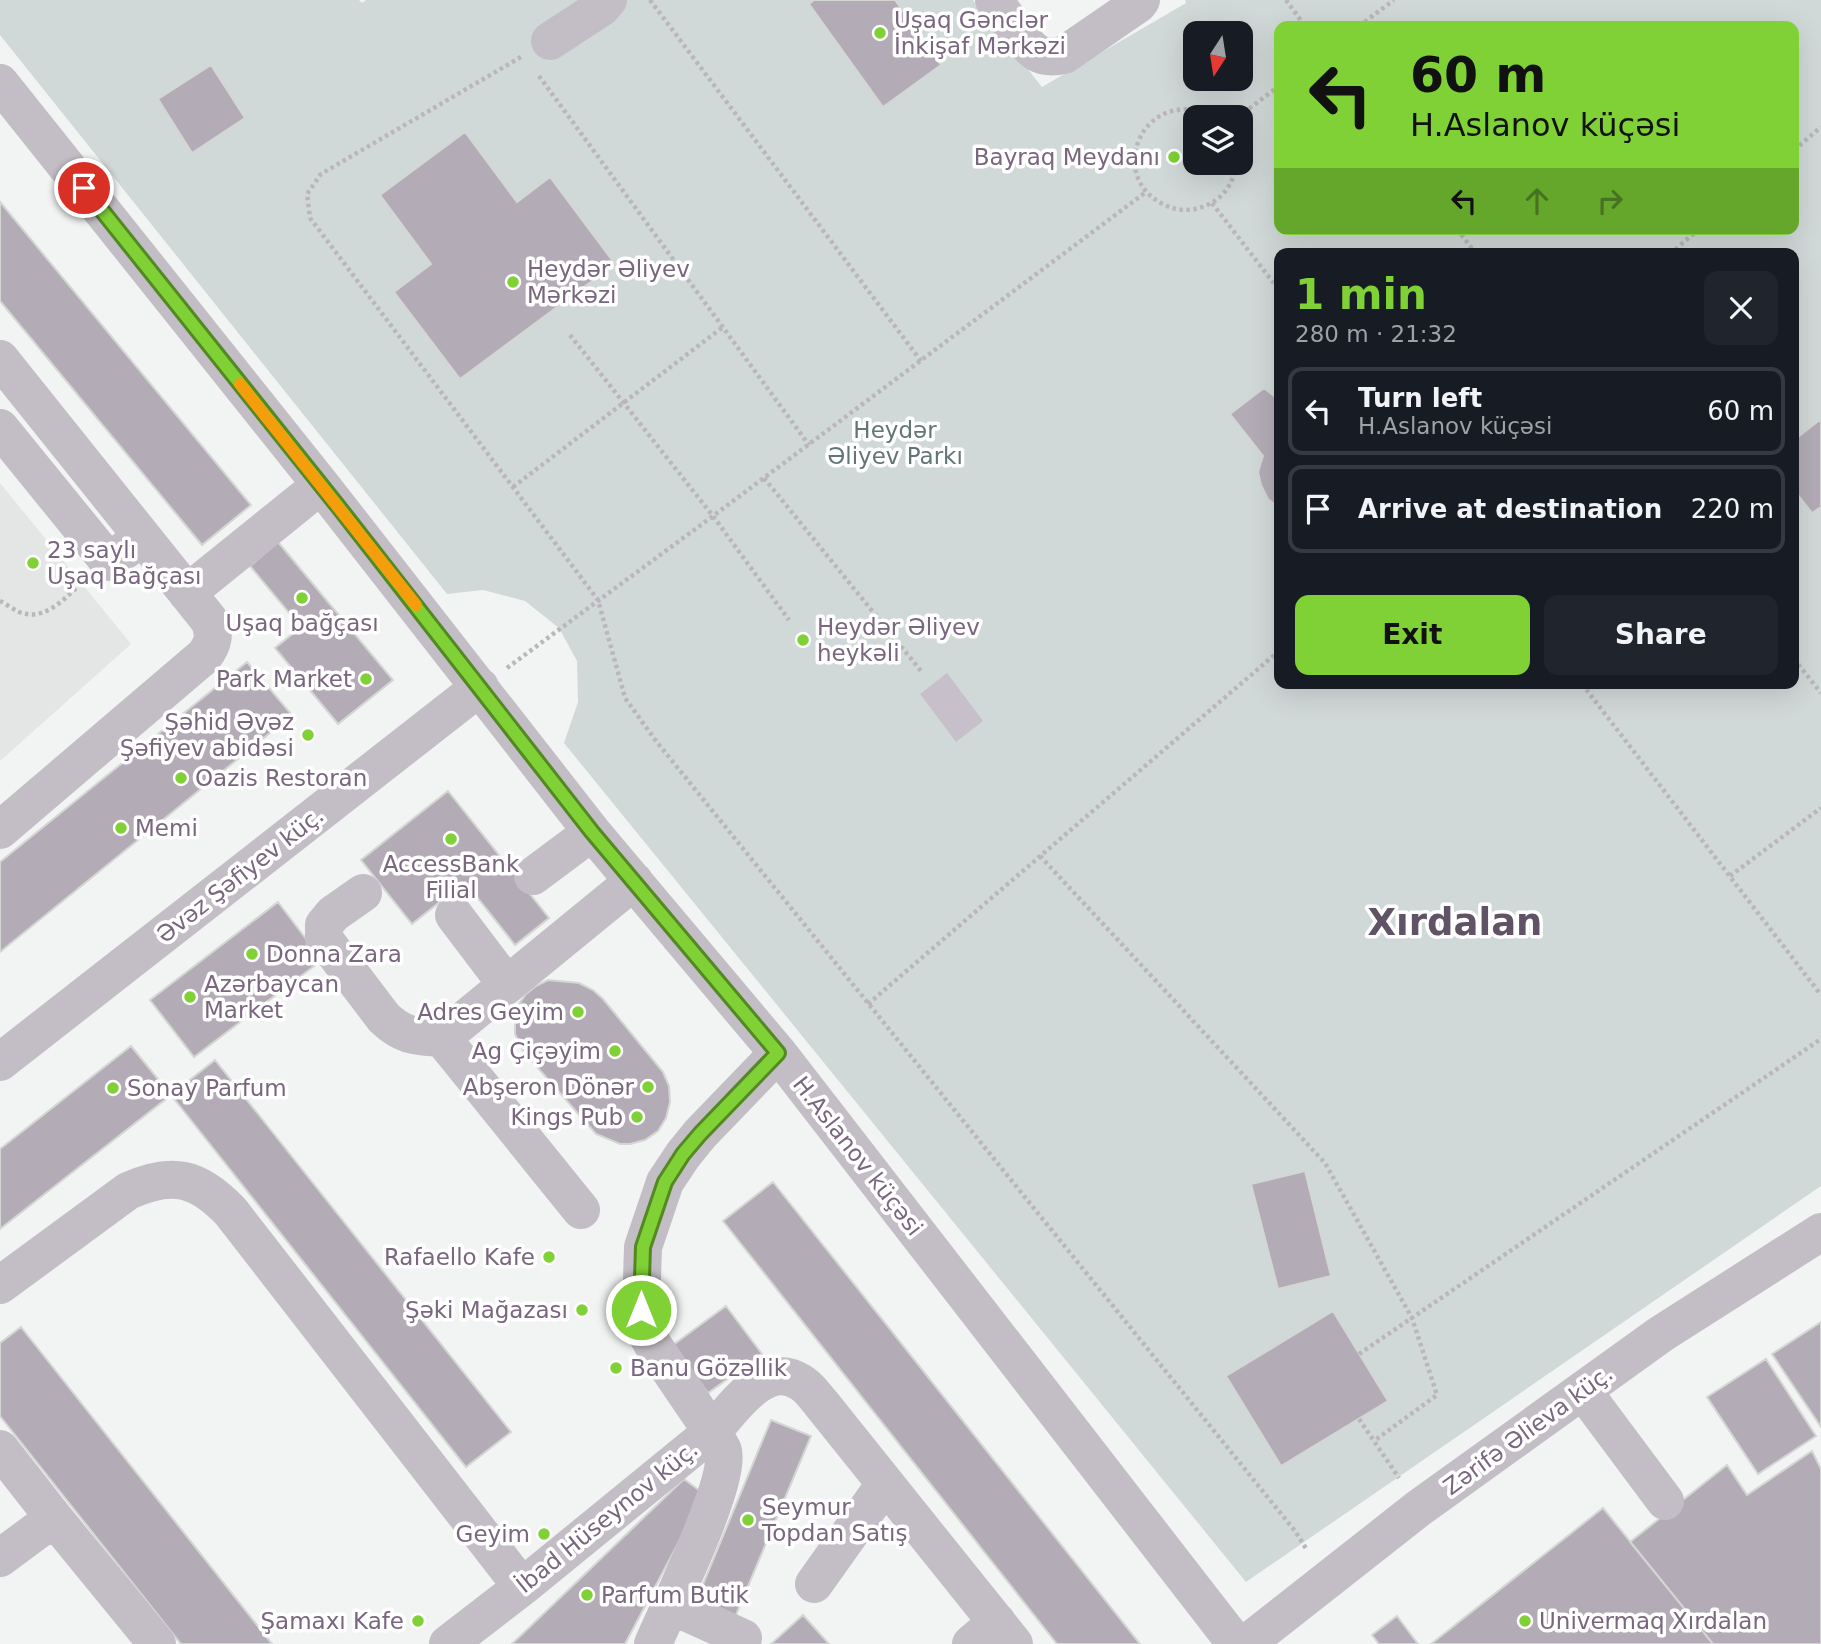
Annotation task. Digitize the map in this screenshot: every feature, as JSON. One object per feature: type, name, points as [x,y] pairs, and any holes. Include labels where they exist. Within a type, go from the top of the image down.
[{"type":"street","points":[[537,48],[602,7],[608,0]]},
{"type":"street","points":[[994,0],[1027,44],[1037,53],[1051,58],[1064,55],[1141,0]]},
{"type":"street","name":"H.Aslanov küçəsi","points":[[0,83],[321,485],[592,832],[778,1053],[1236,1644]]},
{"type":"street","points":[[0,359],[209,620],[214,633],[212,645],[204,656],[0,830]]},
{"type":"street","points":[[0,428],[109,562],[142,537]]},
{"type":"street","points":[[187,593],[321,485]]},
{"type":"street","name":"Əvəz Şəfiyev küç.","points":[[0,1062],[480,687]]},
{"type":"street","points":[[533,876],[592,832]]},
{"type":"street","points":[[363,893],[333,914],[324,925],[324,939],[384,1018],[396,1029],[413,1036],[442,1038],[634,881]]},
{"type":"street","points":[[454,915],[506,985]]},
{"type":"street","points":[[442,1038],[581,1210]]},
{"type":"street","name":"İbad Hüseynov küç.","points":[[448,1644],[712,1432],[645,1331],[641,1310],[643,1247],[665,1182],[683,1154],[778,1053]]},
{"type":"street","points":[[0,1285],[128,1191],[148,1182],[169,1178],[195,1184],[217,1197],[231,1212],[522,1587]]},
{"type":"street","name":"Zərifə Əlieva küç.","points":[[1246,1644],[1419,1508],[1661,1334],[1821,1232]]},
{"type":"street","points":[[653,1644],[718,1489],[723,1469],[723,1451],[712,1432],[748,1392],[760,1382],[773,1377],[788,1377],[801,1382],[820,1402],[886,1484],[994,1637]]},
{"type":"street","points":[[1583,1391],[1665,1501]]},
{"type":"street","points":[[0,1449],[157,1644]]},
{"type":"street","points":[[814,1584],[886,1484]]},
{"type":"street","points":[[0,1558],[54,1518]]},
{"type":"street","points":[[670,1605],[743,1639]]},
{"type":"path","points":[[650,0],[920,361]]},
{"type":"path","points":[[1286,0],[1301,21]]},
{"type":"path","points":[[1366,21],[1394,0]]},
{"type":"path","points":[[809,445],[723,327],[537,48],[321,174],[307,194],[310,218],[598,600],[625,698],[656,741],[1295,1531],[1328,1579]]},
{"type":"path","points":[[1253,106],[1274,90]]},
{"type":"path","points":[[1183,109],[1159,116],[1148,125],[1140,137],[1135,151],[1135,166],[1146,192],[1170,208],[1199,209],[1223,194],[1233,175]]},
{"type":"path","points":[[1799,146],[1821,127]]},
{"type":"path","points":[[480,687],[1146,192]]},
{"type":"path","points":[[1212,203],[1274,284]]},
{"type":"path","points":[[1677,248],[1692,235]]},
{"type":"path","points":[[513,487],[723,327]]},
{"type":"path","points":[[570,335],[713,516],[789,620]]},
{"type":"path","points":[[764,478],[921,671]]},
{"type":"path","points":[[0,601],[20,612],[35,615],[46,613],[109,562]]},
{"type":"path","points":[[868,1004],[1274,655]]},
{"type":"path","points":[[1799,665],[1821,693]]},
{"type":"path","points":[[1586,689],[1821,995]]},
{"type":"path","points":[[1730,876],[1821,808]]},
{"type":"path","points":[[1040,856],[1325,1163],[1412,1318],[1437,1395],[1374,1441]]},
{"type":"path","points":[[1359,1354],[1821,1039]]},
{"type":"path","points":[[1359,1419],[1419,1508]]},
{"type":"shaded area","name":"23 saylı Uşaq Bağçası","points":[[0,483],[131,644],[0,761]]},
{"type":"shaded area","points":[[947,673],[983,721],[956,742],[920,694]]},
{"type":"green space","name":"Heydər Əliyev Parkı","points":[[0,0],[359,0],[362,3],[366,0],[973,0],[1042,87],[1186,3],[1185,0],[1821,0],[1821,1186],[1246,1582],[564,743],[578,702],[577,661],[559,628],[525,601],[483,590],[447,594],[0,35]]},
{"type":"building","points":[[814,0],[895,0],[941,65],[883,107],[809,4]]},
{"type":"building","points":[[211,65],[245,118],[192,153],[158,99]]},
{"type":"building","points":[[465,132],[517,202],[550,177],[615,264],[460,379],[394,292],[431,264],[380,195]]},
{"type":"building","points":[[0,202],[251,505],[202,545],[0,301]]},
{"type":"building","points":[[1264,388],[1274,396],[1274,504],[1268,499],[1258,472],[1263,456],[1230,414]]},
{"type":"building","points":[[1821,419],[1821,507],[1812,513],[1799,496],[1799,436]]},
{"type":"building","points":[[278,542],[393,680],[338,724],[275,648],[301,627],[250,566]]},
{"type":"building","points":[[247,662],[292,715],[0,952],[0,862]]},
{"type":"building","points":[[448,791],[549,918],[515,945],[465,882],[412,924],[361,860]]},
{"type":"building","points":[[278,902],[322,960],[194,1057],[150,1000]]},
{"type":"building","points":[[548,980],[579,983],[593,990],[663,1072],[669,1086],[670,1102],[666,1118],[658,1131],[645,1140],[620,1144],[596,1134],[523,1051],[515,1034],[516,1008],[526,994]]},
{"type":"building","points":[[131,1046],[171,1095],[0,1229],[0,1149]]},
{"type":"building","points":[[215,1060],[511,1432],[466,1467],[171,1095]]},
{"type":"building","points":[[1305,1171],[1331,1276],[1278,1289],[1251,1184]]},
{"type":"building","points":[[773,1182],[1140,1644],[1057,1644],[723,1221]]},
{"type":"building","points":[[726,1306],[762,1354],[708,1393],[673,1345]]},
{"type":"building","points":[[1333,1311],[1388,1401],[1281,1466],[1226,1376]]},
{"type":"building","points":[[1821,1322],[1821,1427],[1772,1354]]},
{"type":"building","points":[[21,1327],[272,1644],[181,1644],[0,1416],[0,1343]]},
{"type":"building","points":[[1766,1359],[1816,1436],[1758,1474],[1707,1397]]},
{"type":"building","points":[[771,1420],[811,1436],[733,1622],[694,1606]]},
{"type":"building","points":[[1812,1451],[1821,1469],[1821,1644],[1713,1644],[1630,1542],[1727,1465],[1747,1495]]},
{"type":"building","points":[[684,1479],[704,1494],[625,1644],[512,1644]]},
{"type":"building","points":[[1603,1508],[1713,1644],[1431,1644]]},
{"type":"building","points":[[803,1615],[829,1644],[771,1644]]},
{"type":"building","points":[[1397,1616],[1418,1644],[1379,1644],[1372,1635]]},
{"type":"slow traffic","points":[[240,384],[416,605]]},
{"type":"place","name":"Uşaq Gənclər İnkişaf Mərkəzi","points":[[880,33]]},
{"type":"place","name":"Bayraq Meydanı","points":[[1174,157]]},
{"type":"place","name":"Heydər Əliyev Mərkəzi","points":[[513,282]]},
{"type":"place","name":"23 saylı Uşaq Bağçası","points":[[33,563]]},
{"type":"place","name":"Uşaq bağçası","points":[[302,598]]},
{"type":"place","name":"Heydər Əliyev heykəli","points":[[803,640]]},
{"type":"place","name":"Park Market","points":[[366,679]]},
{"type":"place","name":"Şəhid Əvəz Şəfiyev abidəsi","points":[[308,735]]},
{"type":"place","name":"Oazis Restoran","points":[[181,778]]},
{"type":"place","name":"Memi","points":[[121,828]]},
{"type":"place","name":"AccessBank Filial","points":[[451,839]]},
{"type":"place","name":"Donna Zara","points":[[252,954]]},
{"type":"place","name":"Azərbaycan Market","points":[[190,997]]},
{"type":"place","name":"Adres Geyim","points":[[578,1012]]},
{"type":"place","name":"Ag Çiçəyim","points":[[615,1051]]},
{"type":"place","name":"Abşeron Dönər","points":[[648,1087]]},
{"type":"place","name":"Sonay Parfum","points":[[113,1088]]},
{"type":"place","name":"Kings Pub","points":[[637,1117]]},
{"type":"place","name":"Rafaello Kafe","points":[[549,1257]]},
{"type":"place","name":"Şəki Mağazası","points":[[582,1310]]},
{"type":"place","name":"Banu Gözəllik","points":[[616,1368]]},
{"type":"place","name":"Seymur Topdan Satış","points":[[748,1520]]},
{"type":"place","name":"Geyim","points":[[544,1534]]},
{"type":"place","name":"Parfum Butik","points":[[587,1595]]},
{"type":"place","name":"Şamaxı Kafe","points":[[418,1621]]},
{"type":"place","name":"Univermaq Xırdalan","points":[[1525,1621]]},
{"type":"district","name":"Xırdalan","points":[[1455,922]]},
{"type":"route","points":[[84,188],[337,505],[592,832],[778,1053],[700,1134],[665,1182],[643,1247],[641,1310]]}]
